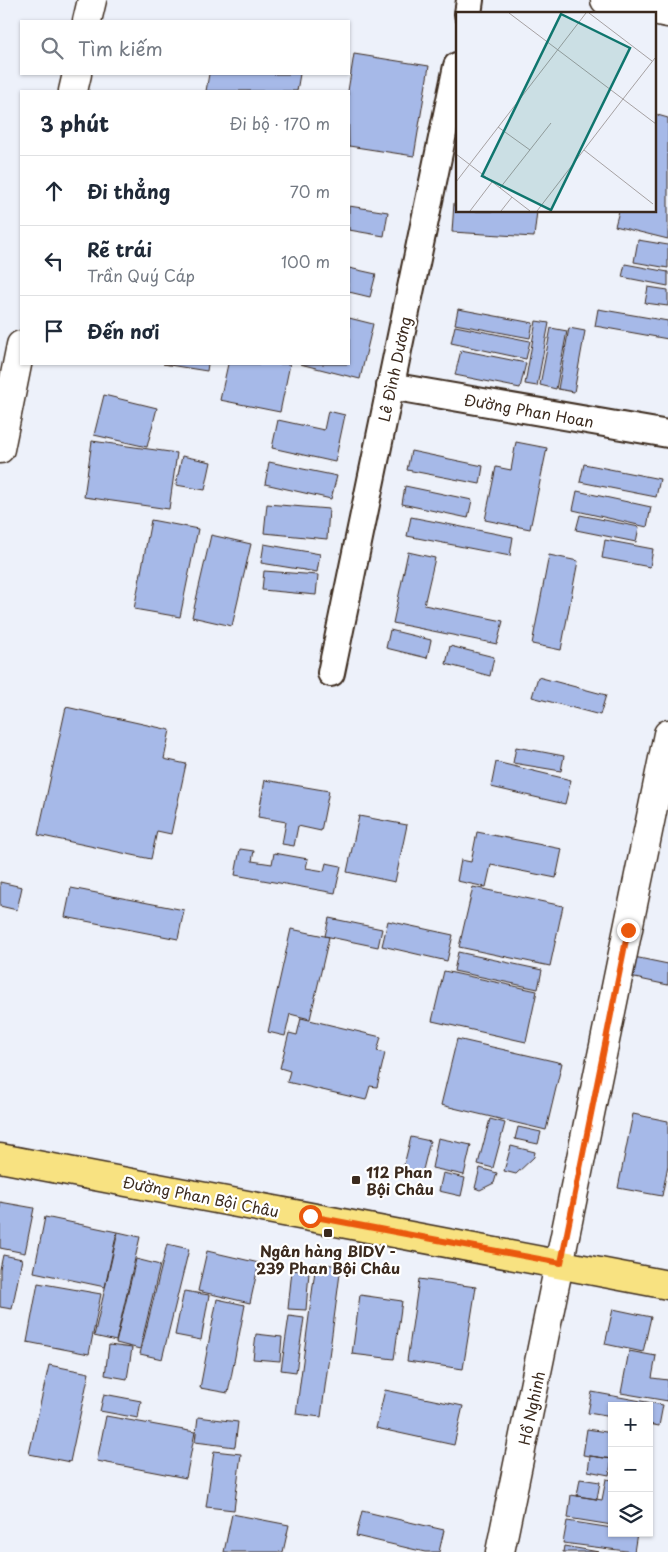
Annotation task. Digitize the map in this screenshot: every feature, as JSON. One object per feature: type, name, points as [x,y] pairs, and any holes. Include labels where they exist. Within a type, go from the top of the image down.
[{"type":"main road","name":"Đường Phan Bội Châu","points":[[0,1158],[561,1263],[668,1285]]},
{"type":"street","points":[[88,20],[92,0]]},
{"type":"street","points":[[605,0],[668,13]]},
{"type":"street","name":"Lê Đình Dương","points":[[331,673],[456,71]]},
{"type":"street","points":[[73,90],[77,75]]},
{"type":"street","points":[[0,449],[20,350]]},
{"type":"street","name":"Đường Phan Hoan","points":[[390,386],[668,434]]},
{"type":"street","name":"Hồ Nghinh","points":[[500,1552],[561,1263],[668,734]]},
{"type":"building","points":[[354,54],[429,66],[414,156],[350,146],[350,90],[348,90]]},
{"type":"building","points":[[209,75],[300,75],[297,90],[206,90]]},
{"type":"building","points":[[656,115],[668,118],[668,239],[615,226],[619,212],[656,212]]},
{"type":"building","points":[[454,203],[456,203],[456,212],[537,212],[534,237],[452,232]]},
{"type":"building","points":[[350,206],[388,212],[384,236],[350,230]]},
{"type":"building","points":[[638,240],[668,245],[668,268],[634,262]]},
{"type":"building","points":[[625,264],[668,272],[668,286],[622,277]]},
{"type":"building","points":[[350,268],[376,274],[370,297],[350,292]]},
{"type":"building","points":[[648,287],[668,290],[668,306],[645,303]]},
{"type":"building","points":[[458,309],[533,323],[530,338],[455,324]]},
{"type":"building","points":[[598,309],[668,321],[668,339],[595,326]]},
{"type":"building","points":[[350,318],[373,324],[360,379],[304,365],[350,365]]},
{"type":"building","points":[[536,321],[549,323],[537,386],[525,384]]},
{"type":"building","points":[[455,326],[530,341],[526,359],[451,343]]},
{"type":"building","points":[[551,328],[567,331],[556,389],[540,385]]},
{"type":"building","points":[[569,328],[585,331],[574,392],[558,389]]},
{"type":"building","points":[[461,350],[526,363],[520,388],[455,375]]},
{"type":"building","points":[[169,365],[208,365],[207,371]]},
{"type":"building","points":[[228,365],[290,365],[280,412],[220,400]]},
{"type":"building","points":[[104,395],[157,408],[147,447],[94,435]]},
{"type":"building","points":[[328,411],[345,415],[335,462],[272,448],[278,420],[324,430]]},
{"type":"building","points":[[92,441],[177,453],[169,509],[84,497]]},
{"type":"building","points":[[516,442],[547,448],[530,529],[485,520],[496,467],[511,470]]},
{"type":"building","points":[[411,451],[483,466],[480,484],[407,470]]},
{"type":"building","points":[[182,456],[211,462],[205,490],[176,485]]},
{"type":"building","points":[[269,462],[337,476],[331,499],[265,484]]},
{"type":"building","points":[[584,464],[660,479],[656,497],[580,482]]},
{"type":"building","points":[[405,486],[472,500],[468,518],[402,504]]},
{"type":"building","points":[[577,491],[651,507],[647,527],[573,510]]},
{"type":"building","points":[[267,504],[329,509],[327,539],[264,533]]},
{"type":"building","points":[[580,515],[639,527],[636,542],[576,530]]},
{"type":"building","points":[[411,517],[513,537],[510,556],[407,536]]},
{"type":"building","points":[[151,520],[198,529],[180,617],[134,609]]},
{"type":"building","points":[[211,535],[251,544],[232,626],[192,617]]},
{"type":"building","points":[[605,540],[653,549],[650,567],[602,558]]},
{"type":"building","points":[[264,544],[320,554],[317,572],[261,563]]},
{"type":"building","points":[[408,552],[435,558],[424,605],[503,621],[497,644],[393,623]]},
{"type":"building","points":[[549,555],[578,561],[561,650],[532,644]]},
{"type":"building","points":[[264,571],[318,575],[316,595],[262,590]]},
{"type":"building","points":[[390,630],[431,640],[427,658],[386,648]]},
{"type":"building","points":[[450,646],[494,657],[490,676],[446,664]]},
{"type":"building","points":[[538,677],[606,695],[600,715],[532,697]]},
{"type":"building","points":[[66,707],[170,730],[164,759],[186,764],[171,834],[157,831],[151,859],[38,835]]},
{"type":"building","points":[[516,747],[564,756],[561,771],[513,763]]},
{"type":"building","points":[[496,762],[571,780],[565,804],[491,787]]},
{"type":"building","points":[[265,780],[329,791],[321,831],[298,826],[294,846],[282,844],[286,822],[258,817]]},
{"type":"building","points":[[359,816],[407,825],[395,882],[347,872]]},
{"type":"building","points":[[477,832],[562,849],[556,878],[491,865],[486,887],[457,881],[461,860],[471,862]]},
{"type":"building","points":[[240,849],[254,851],[252,861],[272,864],[274,853],[308,859],[306,868],[324,871],[326,863],[341,866],[335,893],[235,875]]},
{"type":"building","points":[[0,882],[22,887],[17,910],[0,906]]},
{"type":"building","points":[[473,887],[563,906],[550,966],[459,947]]},
{"type":"building","points":[[71,888],[184,910],[178,939],[65,917]]},
{"type":"building","points":[[329,918],[382,929],[378,947],[325,936]]},
{"type":"building","points":[[388,921],[453,935],[447,961],[382,946]]},
{"type":"building","points":[[291,929],[329,937],[310,1019],[290,1014],[285,1036],[268,1032]]},
{"type":"building","points":[[458,952],[542,970],[538,989],[454,971]]},
{"type":"building","points":[[634,957],[668,964],[668,985],[630,977]]},
{"type":"building","points":[[444,971],[537,991],[526,1042],[432,1021]]},
{"type":"building","points":[[301,1018],[381,1037],[377,1051],[385,1053],[377,1087],[370,1086],[366,1100],[287,1082],[290,1071],[280,1068],[289,1033],[297,1035]]},
{"type":"building","points":[[457,1039],[562,1063],[546,1130],[441,1105]]},
{"type":"building","points":[[633,1114],[668,1121],[668,1165],[662,1196],[618,1188]]},
{"type":"building","points":[[490,1119],[505,1123],[493,1168],[478,1164]]},
{"type":"building","points":[[518,1127],[541,1132],[538,1144],[515,1139]]},
{"type":"building","points":[[411,1137],[430,1141],[422,1174],[403,1169]]},
{"type":"building","points":[[438,1138],[471,1145],[464,1175],[432,1168]]},
{"type":"building","points":[[511,1146],[535,1152],[534,1157],[516,1174],[504,1171]]},
{"type":"building","points":[[480,1168],[497,1173],[494,1183],[480,1190],[475,1188]]},
{"type":"building","points":[[443,1173],[465,1178],[461,1196],[439,1191]]},
{"type":"building","points":[[0,1202],[34,1208],[25,1253],[0,1248]]},
{"type":"building","points":[[45,1217],[117,1232],[105,1287],[34,1272]]},
{"type":"building","points":[[118,1232],[140,1237],[116,1341],[94,1336]]},
{"type":"building","points":[[167,1244],[189,1249],[162,1359],[140,1354]]},
{"type":"building","points":[[207,1251],[259,1263],[250,1303],[198,1291]]},
{"type":"building","points":[[3,1255],[22,1259],[12,1309],[0,1307],[0,1269]]},
{"type":"building","points":[[136,1259],[160,1265],[140,1349],[116,1343]]},
{"type":"building","points":[[316,1263],[341,1266],[321,1417],[296,1414]]},
{"type":"building","points":[[292,1270],[309,1272],[306,1310],[288,1309]]},
{"type":"building","points":[[419,1279],[476,1287],[463,1369],[407,1361]]},
{"type":"building","points":[[38,1283],[101,1294],[89,1354],[27,1342]]},
{"type":"building","points":[[184,1291],[209,1295],[201,1340],[175,1335]]},
{"type":"building","points":[[360,1295],[402,1301],[394,1359],[352,1354]]},
{"type":"building","points":[[217,1299],[245,1305],[228,1393],[200,1388]]},
{"type":"building","points":[[613,1309],[651,1317],[643,1352],[605,1344]]},
{"type":"building","points":[[289,1316],[304,1318],[296,1372],[281,1370]]},
{"type":"building","points":[[256,1334],[282,1337],[280,1361],[253,1359]]},
{"type":"building","points":[[109,1345],[132,1348],[127,1379],[105,1375]]},
{"type":"building","points":[[629,1351],[656,1356],[652,1378],[668,1380],[668,1401],[621,1393]]},
{"type":"building","points":[[49,1365],[89,1373],[70,1462],[29,1454]]},
{"type":"building","points":[[385,1390],[463,1406],[454,1445],[376,1428]]},
{"type":"building","points":[[592,1392],[647,1402],[608,1402],[608,1416],[588,1413]]},
{"type":"building","points":[[104,1394],[141,1401],[138,1418],[100,1411]]},
{"type":"building","points":[[653,1403],[663,1405],[659,1426],[653,1425]]},
{"type":"building","points":[[106,1416],[195,1432],[186,1478],[97,1461]]},
{"type":"building","points":[[198,1417],[238,1422],[235,1447],[195,1442]]},
{"type":"building","points":[[587,1429],[608,1432],[608,1458],[583,1455]]},
{"type":"building","points":[[214,1451],[241,1454],[234,1510],[206,1507]]},
{"type":"building","points":[[590,1456],[608,1458],[608,1475],[588,1471]]},
{"type":"building","points":[[580,1479],[600,1482],[597,1499],[577,1496]]},
{"type":"building","points":[[606,1479],[608,1479],[608,1524],[568,1518],[571,1495],[602,1500]]},
{"type":"building","points":[[362,1511],[444,1530],[439,1552],[425,1552],[356,1536]]},
{"type":"building","points":[[232,1514],[289,1525],[283,1552],[224,1552]]},
{"type":"building","points":[[567,1521],[608,1527],[608,1537],[636,1537],[634,1552],[563,1543]]},
{"type":"building","points":[[564,1546],[599,1552],[563,1552]]},
{"type":"place","name":"112 Phan Bội Châu","points":[[356,1180]]},
{"type":"place","name":"Ngân hàng BIDV - 239 Phan Bội Châu","points":[[328,1233]]},
{"type":"route","points":[[310,1216],[561,1263],[628,930]]}]
